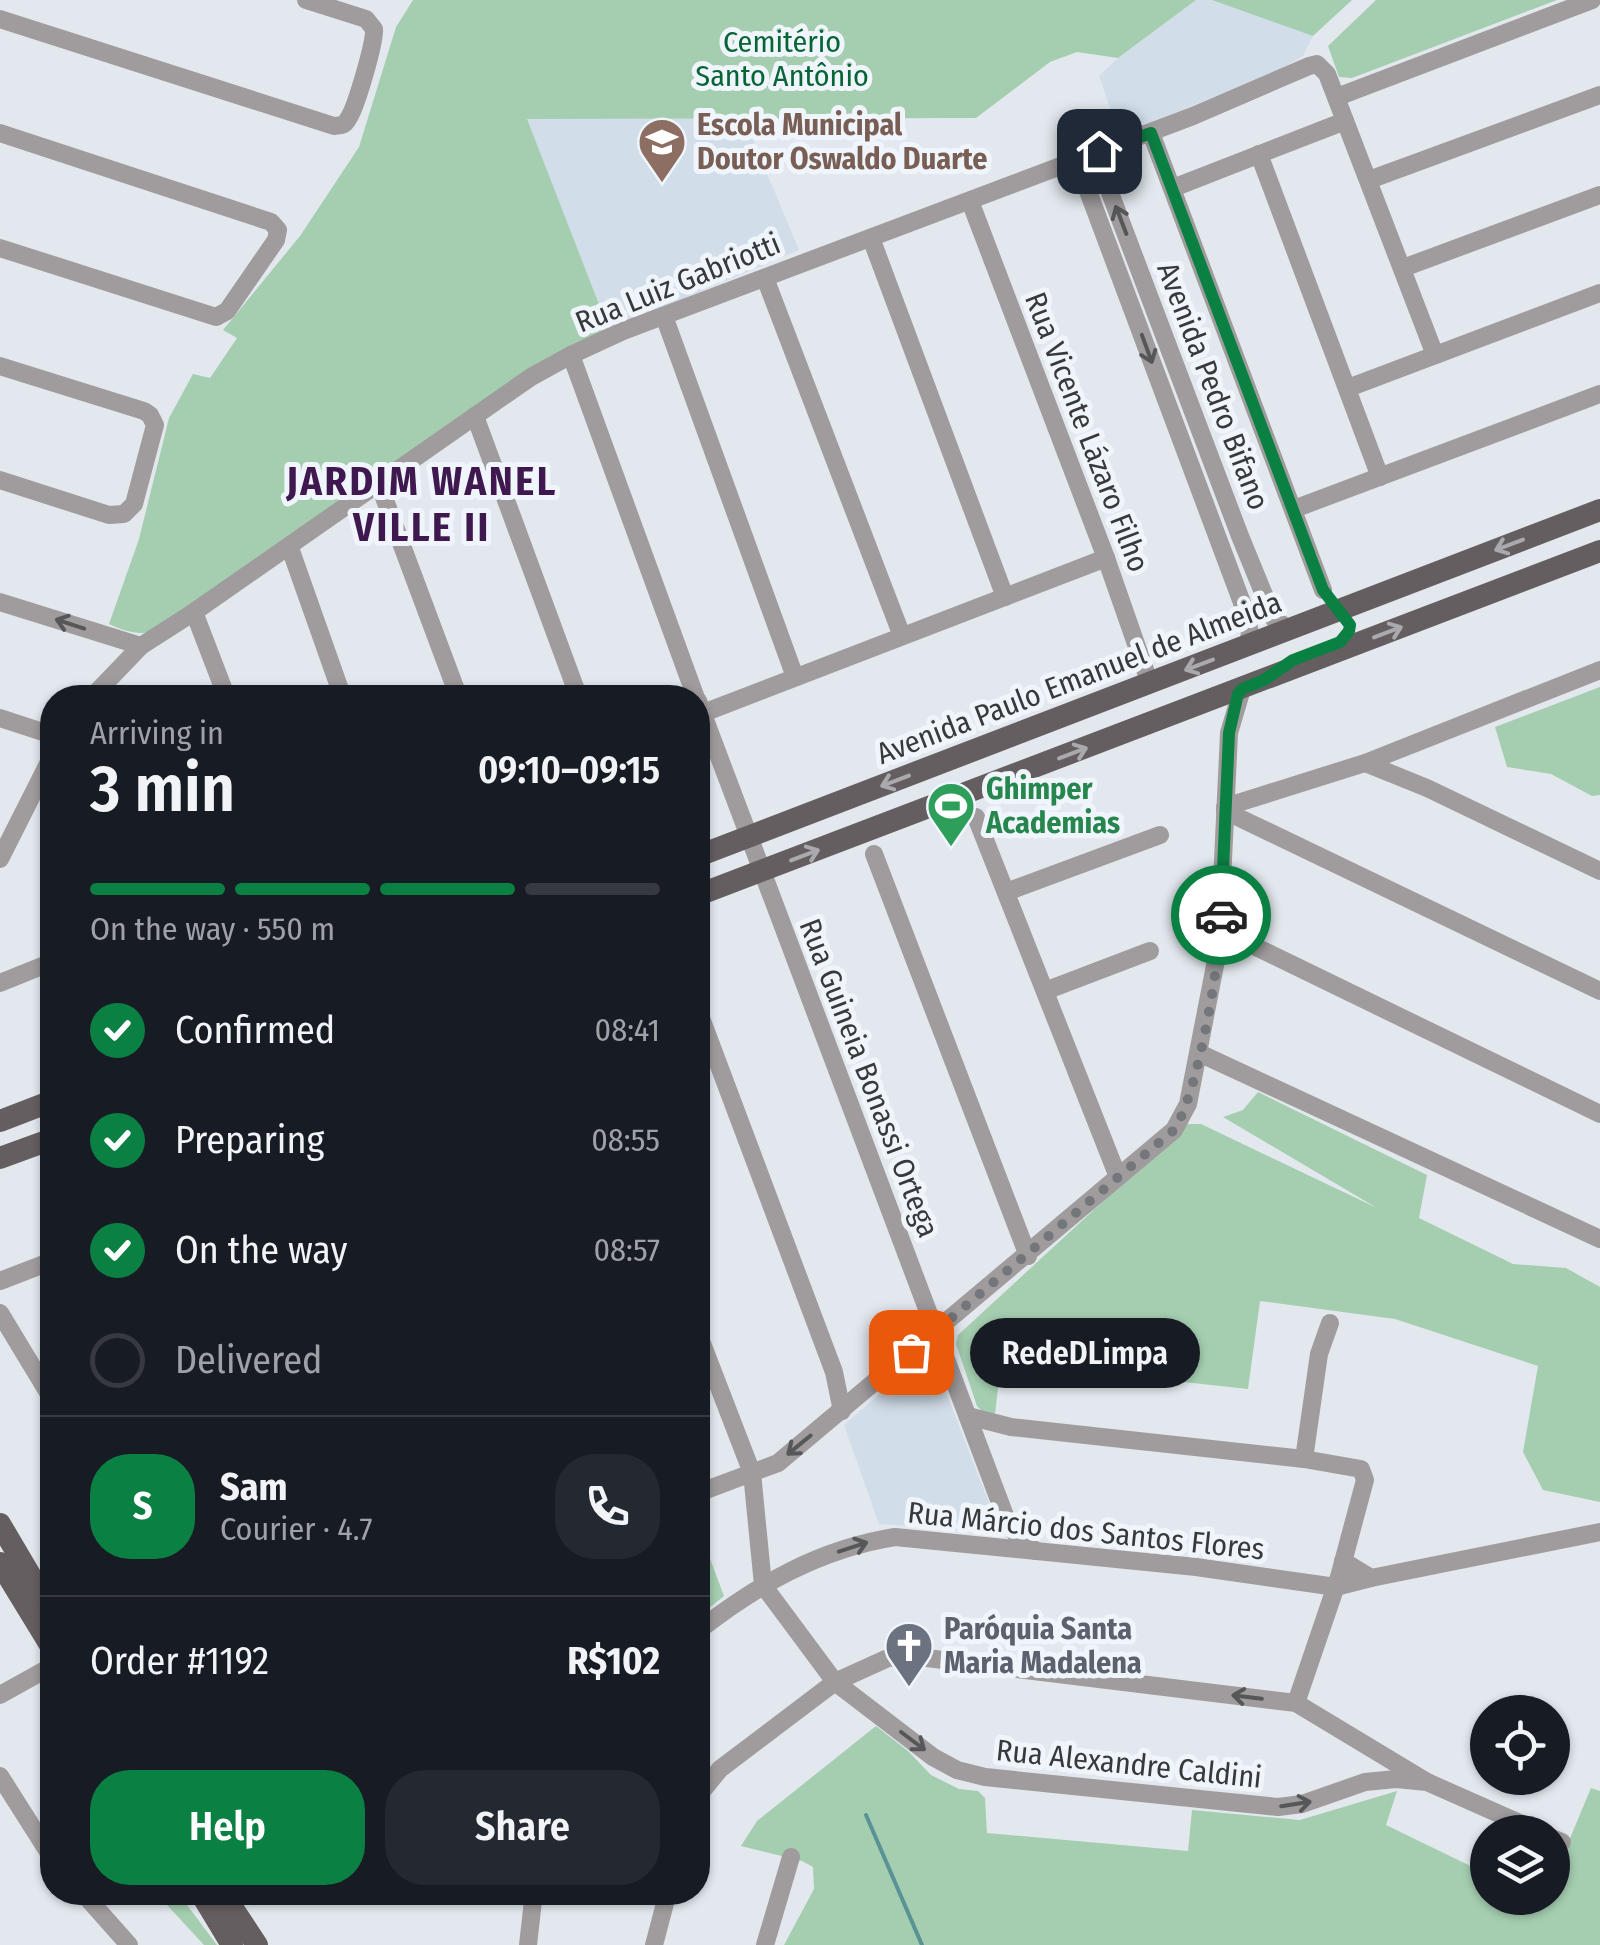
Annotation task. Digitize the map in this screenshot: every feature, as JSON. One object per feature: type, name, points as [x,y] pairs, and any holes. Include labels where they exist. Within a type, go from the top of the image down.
[{"type":"main road","name":"Avenida Paulo Emanuel de Almeida","points":[[710,851],[1600,510]]},
{"type":"main road","points":[[710,891],[1600,551]]},
{"type":"main road","points":[[1264,680],[1293,660],[1345,638],[1350,625],[1339,609]]},
{"type":"main road","points":[[0,1120],[40,1105]]},
{"type":"main road","points":[[0,1158],[40,1143]]},
{"type":"main road","points":[[0,1524],[40,1592]]},
{"type":"main road","points":[[0,1563],[40,1628]]},
{"type":"main road","points":[[208,1905],[232,1945]]},
{"type":"main road","points":[[218,1922],[224,1905]]},
{"type":"main road","points":[[234,1905],[257,1945]]},
{"type":"street","points":[[5,0],[0,18],[334,126],[346,122],[375,35],[366,19],[306,0]]},
{"type":"street","points":[[1435,355],[1337,97],[1592,0]]},
{"type":"street","name":"Rua Luiz Gabriotti","points":[[104,685],[141,646],[290,548],[532,377],[571,356],[664,316],[1151,133],[1316,64],[1327,74],[1337,97]]},
{"type":"street","points":[[1369,180],[1600,96]]},
{"type":"street","points":[[1172,188],[1345,121]]},
{"type":"street","points":[[0,133],[271,222],[278,230],[276,240],[227,311],[216,317],[0,248]]},
{"type":"street","points":[[1151,133],[1323,590],[1339,609]]},
{"type":"street","name":"Avenida Pedro Bifano","points":[[1095,152],[1240,536],[1274,619],[1290,630]]},
{"type":"street","points":[[1259,154],[1380,477]]},
{"type":"street","name":"Avenida Pedro Bifano","points":[[1076,159],[1247,616],[1248,646]]},
{"type":"street","points":[[1403,268],[1600,195]]},
{"type":"street","name":"Rua Vicente Lázaro Filho","points":[[970,201],[1150,684]]},
{"type":"street","points":[[871,238],[1004,597]]},
{"type":"street","points":[[765,278],[902,636]]},
{"type":"street","points":[[1348,388],[1600,293]]},
{"type":"street","points":[[664,316],[796,677]]},
{"type":"street","points":[[571,356],[690,685]]},
{"type":"street","points":[[0,366],[144,411],[153,420],[154,432],[134,504],[124,514],[109,515],[0,480]]},
{"type":"street","points":[[1294,509],[1600,394]]},
{"type":"street","points":[[475,416],[574,685]]},
{"type":"street","points":[[379,484],[453,685]]},
{"type":"street","points":[[1220,544],[1240,536]]},
{"type":"street","points":[[290,548],[338,685]]},
{"type":"street","points":[[710,702],[796,677],[1106,558]]},
{"type":"street","points":[[1316,619],[1323,590]]},
{"type":"street","points":[[0,602],[141,646]]},
{"type":"street","points":[[194,612],[222,685]]},
{"type":"street","points":[[1225,809],[1364,763],[1391,759],[1422,741],[1600,670]]},
{"type":"street","points":[[1188,1104],[1220,938],[1229,733],[1242,689]]},
{"type":"street","points":[[1199,706],[1208,705],[1220,711],[1229,733]]},
{"type":"street","points":[[0,718],[40,731]]},
{"type":"street","points":[[710,738],[760,872]]},
{"type":"street","points":[[1412,772],[1414,756],[1422,741]]},
{"type":"street","points":[[1391,759],[1412,772],[1427,788]]},
{"type":"street","points":[[1391,759],[1427,788],[1600,872]]},
{"type":"street","points":[[1226,774],[1237,790],[1256,795],[1276,793]]},
{"type":"street","points":[[0,859],[6,832],[40,776]]},
{"type":"street","points":[[976,817],[982,788]]},
{"type":"street","points":[[1267,831],[1265,810],[1276,793]]},
{"type":"street","points":[[955,797],[976,817],[1118,1178]]},
{"type":"street","points":[[1225,809],[1600,991]]},
{"type":"street","points":[[876,828],[874,854],[1028,1256]]},
{"type":"street","points":[[1223,851],[1233,834],[1250,829],[1267,831]]},
{"type":"street","points":[[1006,892],[1160,834]]},
{"type":"street","points":[[850,838],[874,854]]},
{"type":"street","name":"Rua Guineia Bonassi Ortega","points":[[760,872],[1007,1522],[1020,1540],[1036,1551]]},
{"type":"street","points":[[1220,938],[1272,958]]},
{"type":"street","points":[[1220,938],[1272,958],[1600,1114]]},
{"type":"street","points":[[1215,966],[1220,956],[1240,948]]},
{"type":"street","points":[[1045,991],[1150,951]]},
{"type":"street","points":[[0,982],[40,967]]},
{"type":"street","points":[[710,1042],[834,1372],[842,1411]]},
{"type":"street","points":[[1199,1053],[1600,1239]]},
{"type":"street","points":[[710,1489],[778,1463],[1174,1130],[1207,1076],[1222,1068],[1236,1068]]},
{"type":"street","points":[[0,1281],[40,1266]]},
{"type":"street","points":[[927,1304],[944,1312],[965,1307]]},
{"type":"street","points":[[0,1313],[40,1379]]},
{"type":"street","points":[[1304,1459],[1319,1354],[1330,1323]]},
{"type":"street","points":[[911,1352],[936,1354],[951,1369]]},
{"type":"street","name":"Rua Alexandre Caldini","points":[[710,1365],[752,1473],[763,1584],[835,1682],[933,1757],[984,1777],[1278,1806],[1302,1804],[1365,1782],[1427,1782]]},
{"type":"street","points":[[834,1372],[855,1389],[870,1387]]},
{"type":"street","points":[[968,1416],[1011,1427],[1354,1466],[1365,1474],[1336,1587],[1296,1703]]},
{"type":"street","points":[[981,1450],[989,1438],[1011,1427]]},
{"type":"street","points":[[983,1545],[994,1539],[1007,1522]]},
{"type":"street","name":"Rua Márcio dos Santos Flores","points":[[710,1622],[746,1593],[801,1566],[860,1542],[895,1537],[1196,1566],[1336,1587],[1600,1532]]},
{"type":"street","points":[[757,1544],[765,1559],[777,1565],[801,1566]]},
{"type":"street","points":[[1343,1561],[1372,1578]]},
{"type":"street","points":[[710,1781],[720,1769],[835,1682],[888,1658],[910,1656],[1296,1703],[1427,1782],[1502,1815]]},
{"type":"street","points":[[0,1695],[40,1673]]},
{"type":"street","points":[[1365,1782],[1370,1748]]},
{"type":"street","points":[[0,1776],[40,1839]]},
{"type":"street","points":[[765,1945],[791,1857]]},
{"type":"street","points":[[94,1905],[129,1945]]},
{"type":"street","points":[[528,1945],[533,1905]]},
{"type":"street","points":[[654,1945],[665,1905]]},
{"type":"shaded area","points":[[1196,0],[1212,0],[1313,36],[1303,56],[1278,71],[1149,123],[1116,125],[1099,76]]},
{"type":"shaded area","name":"Escola Municipal Doutor Oswaldo Duarte","points":[[526,119],[744,119],[799,250],[609,330]]},
{"type":"shaded area","points":[[929,1362],[937,1369],[992,1511],[987,1525],[978,1531],[879,1524],[844,1425],[916,1363]]},
{"type":"green space","name":"Cemitério Santo Antônio","points":[[413,0],[1196,0],[1118,58],[1077,52],[1050,62],[976,118],[527,119],[609,330],[540,362],[159,630],[134,632],[109,624],[139,539],[169,418],[193,374],[210,378],[237,338],[223,330],[300,236],[359,147],[396,27]]},
{"type":"green space","points":[[1212,0],[1352,0],[1313,36]]},
{"type":"green space","points":[[1376,0],[1557,0],[1352,78],[1339,77],[1328,46]]},
{"type":"green space","points":[[1600,687],[1600,795],[1592,796],[1551,774],[1507,767],[1495,727]]},
{"type":"green space","points":[[1258,1092],[1427,1175],[1419,1218],[1513,1264],[1566,1268],[1600,1287],[1600,1502],[1543,1490],[1523,1452],[1538,1366],[1395,1319],[1260,1301],[1248,1389],[1001,1362],[995,1414],[977,1406],[956,1344],[958,1335],[1187,1124],[1201,1124],[1377,1208],[1223,1117],[1243,1110]]},
{"type":"green space","points":[[710,1559],[724,1596],[710,1607]]},
{"type":"green space","points":[[876,1726],[931,1775],[959,1789],[978,1791],[985,1798],[987,1833],[1188,1851],[1192,1810],[1300,1820],[1397,1791],[1386,1825],[1470,1866],[1470,1915],[1570,1915],[1570,1838],[1591,1788],[1600,1791],[1600,1945],[784,1945],[814,1889],[813,1867],[741,1846],[757,1821]]},
{"type":"green space","points":[[167,1905],[187,1905],[217,1945],[204,1945]]},
{"type":"waterway","points":[[866,1815],[922,1945]]},
{"type":"way so far","points":[[911,1352],[1174,1130],[1188,1104],[1219,945],[1221,915]]},
{"type":"place","name":"Escola Municipal Doutor Oswaldo Duarte","points":[[662,184]]},
{"type":"place","name":"Ghimper Academias","points":[[951,848]]},
{"type":"place","name":"RedeDLimpa","points":[[911,1352]]},
{"type":"place","name":"Paróquia Santa Maria Madalena","points":[[909,1688]]},
{"type":"district","name":"JARDIM WANEL VILLE II","points":[[422,504]]},
{"type":"route","points":[[1099,151],[1151,133],[1323,590],[1350,625],[1340,642],[1293,660],[1238,694],[1229,733],[1221,915]]}]
